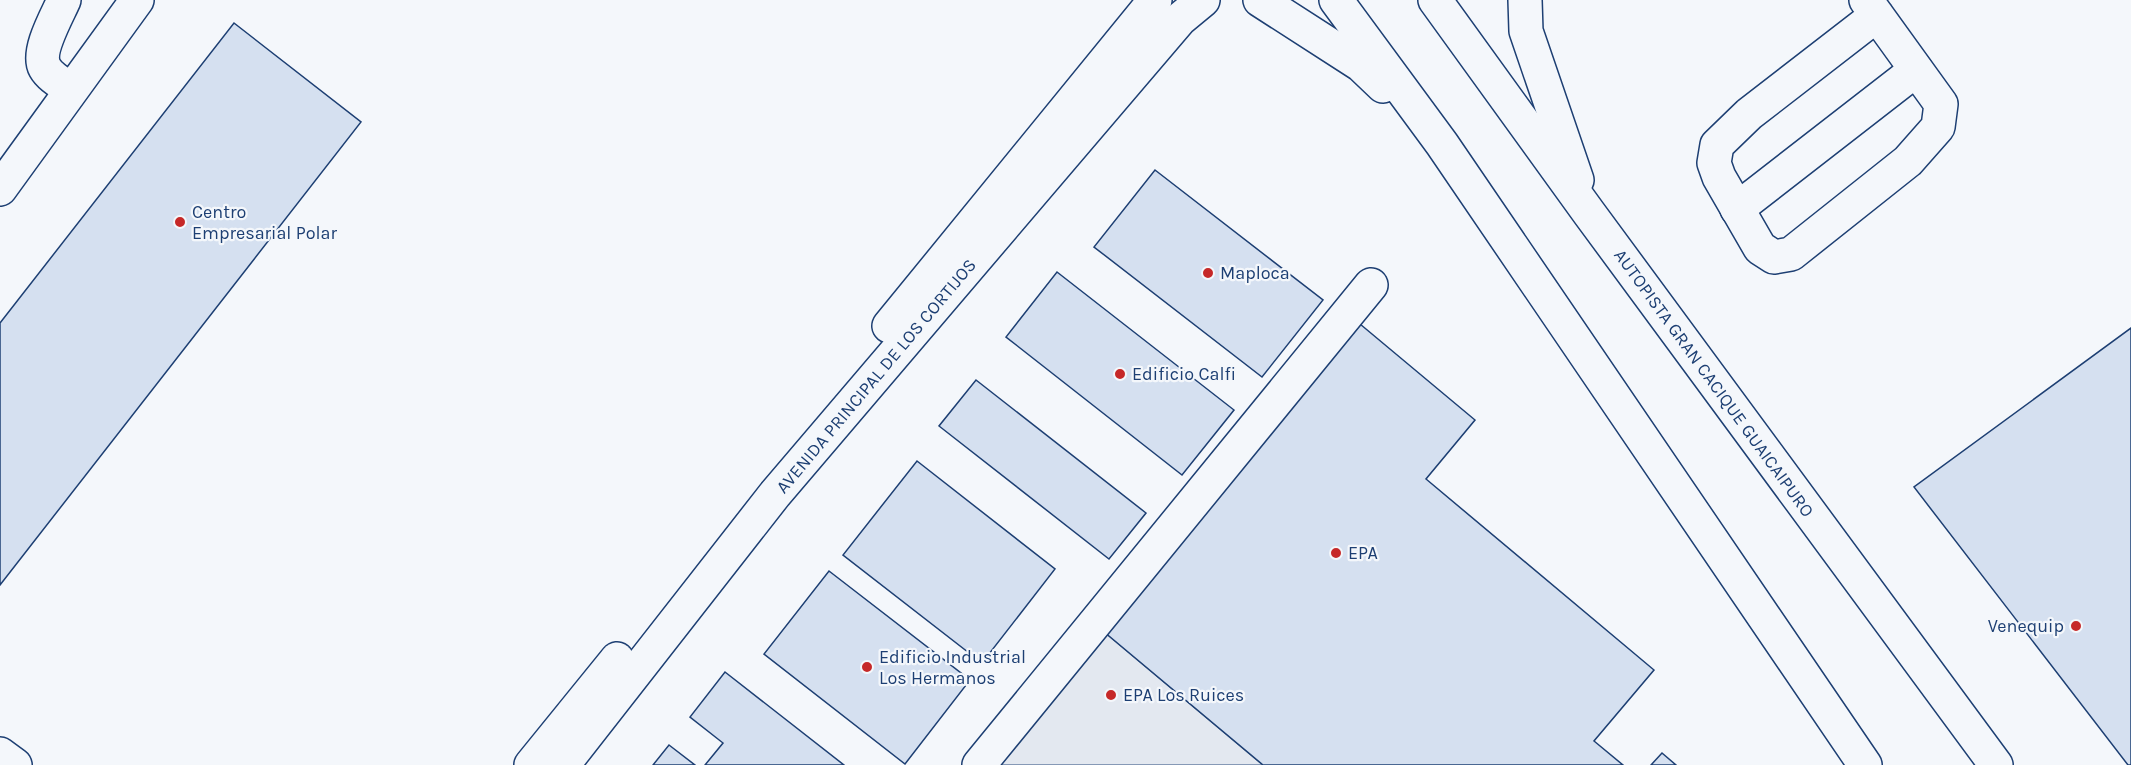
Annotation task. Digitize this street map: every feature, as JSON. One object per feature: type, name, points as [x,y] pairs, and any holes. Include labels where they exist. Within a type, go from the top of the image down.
[{"type":"main road","points":[[64,0],[44,45],[42,58],[45,69],[71,90]]},
{"type":"main road","points":[[0,189],[136,0]]},
{"type":"main road","name":"AVENIDA PRINCIPAL DE LOS CORTIJOS","points":[[531,765],[1155,0]]},
{"type":"main road","name":"AVENIDA PRINCIPAL DE LOS CORTIJOS","points":[[563,765],[775,494],[1180,19],[1203,0]]},
{"type":"main road","points":[[1260,0],[1361,65],[1442,144]]},
{"type":"main road","points":[[1336,0],[1442,144],[1864,765]]},
{"type":"main road","name":"AUTOPISTA GRAN CACIQUE GUAICAIPURO","points":[[1435,0],[1996,765]]},
{"type":"main road","points":[[1525,0],[1526,31],[1589,213]]},
{"type":"main road","points":[[1871,8],[1941,104],[1938,127],[1908,161],[1824,229],[1791,254],[1774,257],[1760,248],[1719,177],[1714,163],[1717,145],[1749,114],[1871,8]]},
{"type":"main road","points":[[1737,209],[1916,70]]},
{"type":"main road","points":[[979,765],[1371,285]]},
{"type":"main road","points":[[0,754],[15,765]]},
{"type":"shaded area","name":"EPA Los Ruices","points":[[1097,626],[1263,765],[989,765]]},
{"type":"building","name":"Centro Empresarial Polar","points":[[234,23],[361,122],[0,585],[0,323]]},
{"type":"building","name":"Maploca","points":[[1155,170],[1323,300],[1262,377],[1094,247]]},
{"type":"building","name":"Edificio Calfi","points":[[1057,272],[1234,410],[1182,475],[1006,337]]},
{"type":"building","name":"EPA","points":[[1354,319],[1475,420],[1426,479],[1654,670],[1594,741],[1623,765],[1263,765],[1097,626]]},
{"type":"building","name":"Venequip","points":[[2131,328],[2131,765],[2128,765],[1914,487]]},
{"type":"building","points":[[976,380],[1146,513],[1109,559],[939,426]]},
{"type":"building","points":[[917,461],[1055,569],[982,663],[843,555]]},
{"type":"building","name":"Edificio Industrial Los Hermanos","points":[[829,571],[970,680],[905,764],[764,654]]},
{"type":"building","points":[[725,672],[844,765],[705,765],[723,743],[690,717]]},
{"type":"building","points":[[669,745],[695,765],[653,765]]},
{"type":"building","points":[[1662,753],[1676,765],[1651,765]]},
{"type":"place","name":"Centro Empresarial Polar","points":[[180,222]]},
{"type":"place","name":"Maploca","points":[[1208,273]]},
{"type":"place","name":"Edificio Calfi","points":[[1120,374]]},
{"type":"place","name":"EPA","points":[[1336,553]]},
{"type":"place","name":"Venequip","points":[[2076,626]]},
{"type":"place","name":"Edificio Industrial Los Hermanos","points":[[867,667]]},
{"type":"place","name":"EPA Los Ruices","points":[[1111,695]]}]
